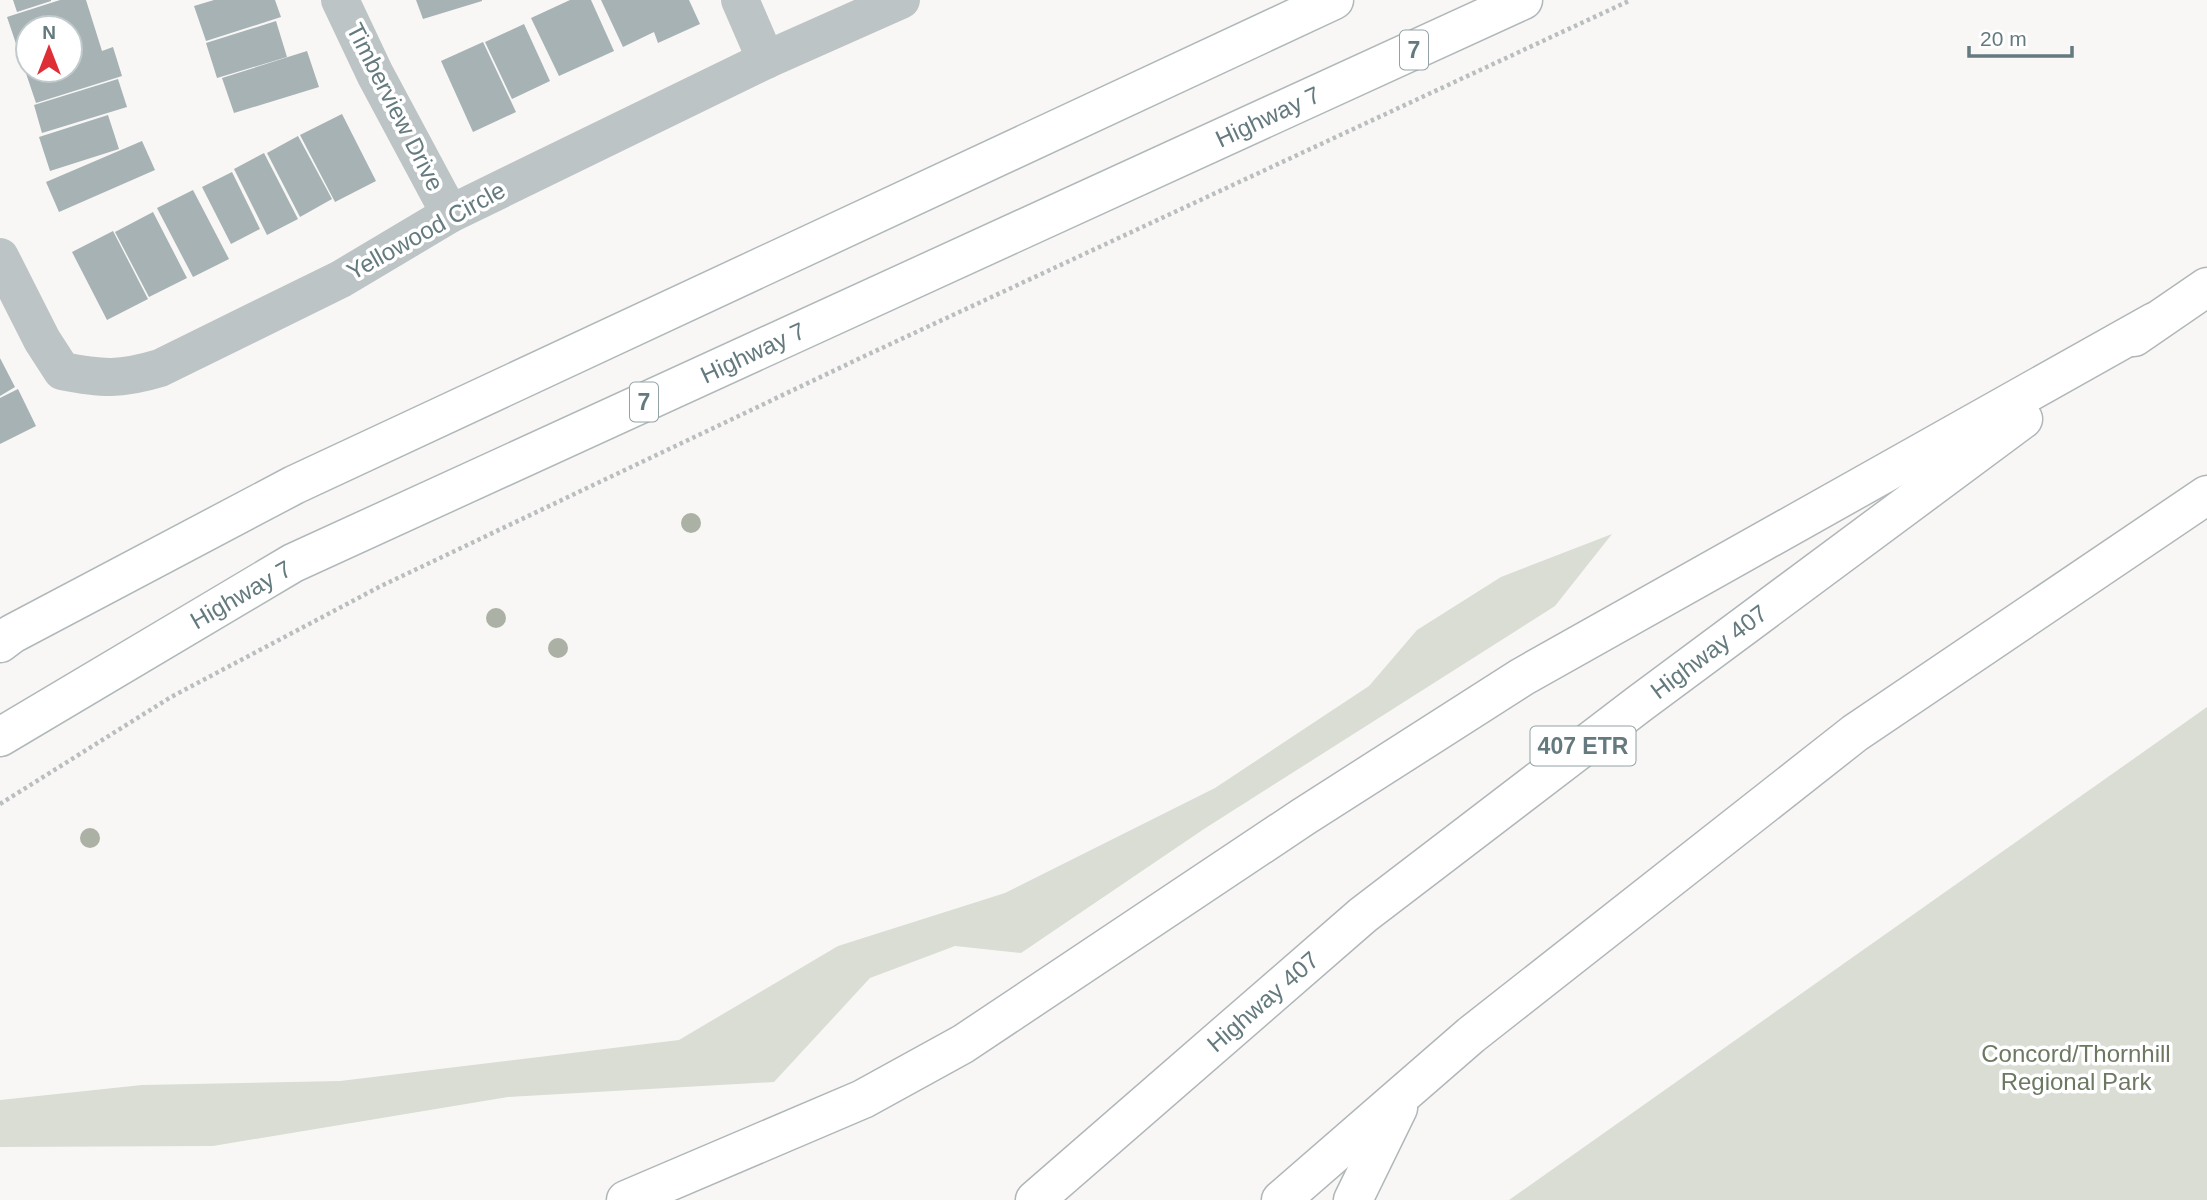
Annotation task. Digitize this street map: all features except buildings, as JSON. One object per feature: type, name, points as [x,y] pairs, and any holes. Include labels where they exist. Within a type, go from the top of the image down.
[{"type":"main road","points":[[0,643],[12,634],[294,485],[1334,0]]},
{"type":"main road","name":"Highway 7","points":[[0,737],[293,563],[1523,0]]},
{"type":"main road","name":"Highway 407","points":[[1035,1200],[1363,915],[1650,695],[2154,322],[2207,287]]},
{"type":"main road","points":[[626,1200],[863,1099],[963,1044],[1303,817],[1522,677],[2154,322]]},
{"type":"main road","points":[[1281,1200],[1471,1035],[1855,733],[2207,495]]},
{"type":"main road","points":[[1353,1200],[1406,1091]]},
{"type":"street","name":"Timberview Drive","points":[[340,0],[450,214]]},
{"type":"street","points":[[740,0],[766,61]]},
{"type":"street","name":"Yellowood Circle","points":[[0,257],[42,340],[62,371],[93,377],[129,377],[160,368],[341,279],[450,214],[766,61],[901,0]]},
{"type":"path","points":[[0,804],[171,697],[381,586],[869,354],[1631,0]]},
{"type":"green space","points":[[1612,534],[1555,606],[1204,829],[1021,953],[955,946],[870,978],[774,1082],[508,1097],[213,1146],[0,1147],[0,1100],[142,1085],[340,1081],[679,1040],[838,946],[1005,893],[1215,788],[1369,686],[1417,630],[1501,577]]},
{"type":"green space","name":"Concord/Thornhill Regional Park","points":[[2207,707],[2207,1200],[1509,1200]]}]
